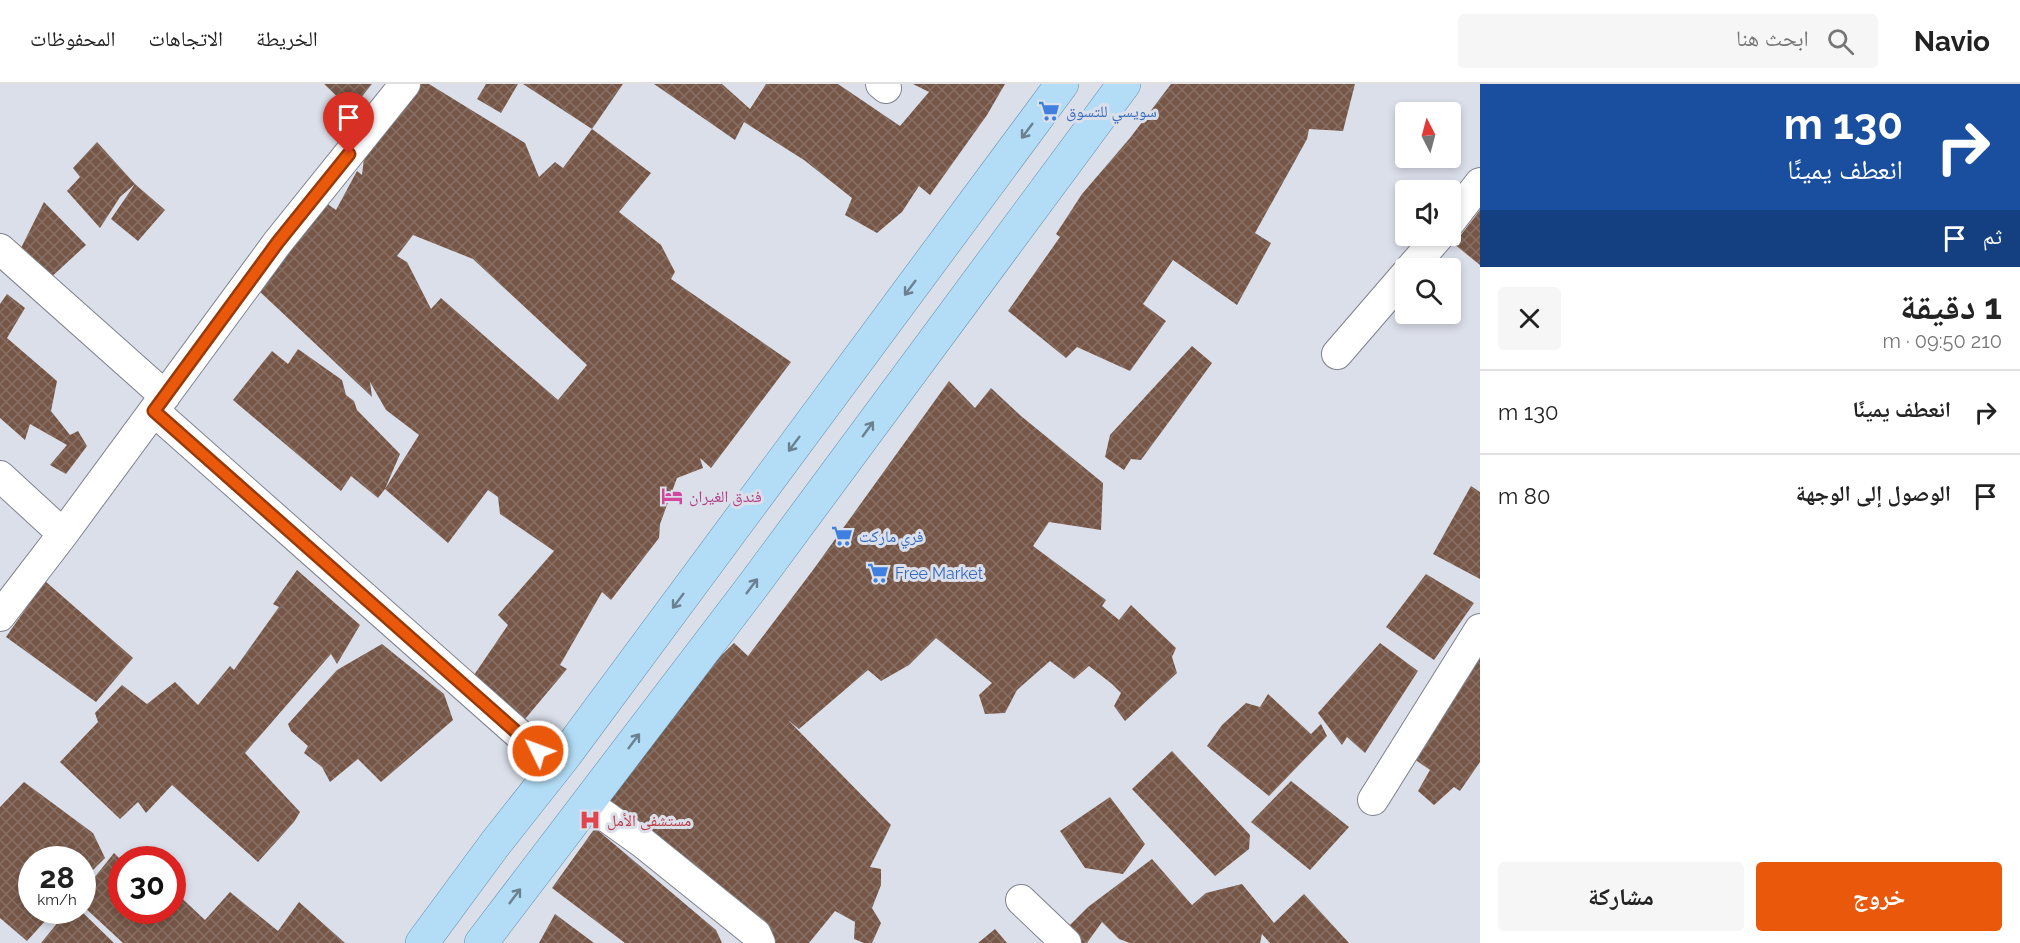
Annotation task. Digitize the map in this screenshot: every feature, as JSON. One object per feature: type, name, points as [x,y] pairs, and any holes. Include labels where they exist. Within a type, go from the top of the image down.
[{"type":"main road","points":[[422,943],[495,844],[556,767],[1062,84]]},
{"type":"main road","points":[[481,943],[755,584],[1124,84]]},
{"type":"street","points":[[0,616],[160,404],[278,242],[405,84]]},
{"type":"street","points":[[1461,208],[1480,183]]},
{"type":"street","points":[[1420,258],[1430,246]]},
{"type":"street","points":[[0,249],[160,404],[556,767]]},
{"type":"street","points":[[1337,354],[1395,287]]},
{"type":"street","points":[[0,476],[63,534]]},
{"type":"street","points":[[1373,800],[1480,630]]},
{"type":"street","points":[[587,803],[643,843],[756,934],[760,943]]},
{"type":"street","points":[[1022,900],[1066,943]]},
{"type":"building","points":[[324,84],[372,84],[351,110]]},
{"type":"building","points":[[413,84],[429,84],[525,143],[539,177],[555,162],[563,168],[592,129],[651,173],[619,212],[661,245],[675,272],[671,279],[791,362],[711,468],[700,458],[703,468],[677,478],[660,524],[659,538],[611,600],[602,592],[560,665],[567,669],[520,725],[472,678],[508,625],[498,615],[554,551],[500,514],[498,497],[488,490],[448,543],[385,489],[419,435],[386,410],[370,382],[372,397],[257,289],[326,203],[336,210],[357,171],[362,175],[365,149]],"holes":[[[413,235],[473,259],[587,365],[558,400],[441,298],[431,309],[407,262],[397,256]]]},
{"type":"building","points":[[486,84],[518,84],[501,113],[477,99]]},
{"type":"building","points":[[523,84],[623,84],[592,129]]},
{"type":"building","points":[[654,84],[722,84],[750,109],[766,84],[838,84],[900,126],[929,92],[913,84],[1005,84],[987,115],[930,195],[919,186],[902,212],[877,233],[845,215],[852,198],[804,160],[744,122],[735,140]]},
{"type":"building","points":[[1171,84],[1355,84],[1343,131],[1309,129],[1307,139],[1255,233],[1271,243],[1237,305],[1173,260],[1143,304],[1166,321],[1130,371],[1077,347],[1066,358],[1008,311],[1060,237],[1056,234],[1082,194],[1130,138]]},
{"type":"building","points":[[97,142],[135,184],[120,197],[100,228],[67,191],[80,177],[73,168]]},
{"type":"building","points":[[135,184],[165,210],[138,241],[111,219]]},
{"type":"building","points":[[44,202],[86,245],[47,281],[18,254]]},
{"type":"building","points":[[1480,210],[1480,265],[1456,246],[1461,246],[1461,235]]},
{"type":"building","points":[[7,294],[25,308],[7,338],[57,381],[51,411],[70,435],[78,431],[87,446],[66,474],[50,465],[67,445],[30,424],[25,440],[0,418],[0,304]]},
{"type":"building","points":[[1192,346],[1212,363],[1141,460],[1131,459],[1124,470],[1105,457],[1110,435]]},
{"type":"building","points":[[298,349],[342,380],[346,395],[354,401],[357,410],[400,454],[385,489],[378,498],[351,476],[341,491],[233,400],[272,351],[288,364]]},
{"type":"building","points":[[949,381],[975,408],[991,388],[1021,416],[1103,483],[1101,530],[1049,522],[1033,546],[1106,600],[1102,606],[1119,620],[1131,605],[1176,648],[1172,657],[1177,673],[1125,721],[1114,706],[1121,693],[1112,684],[1089,666],[1074,679],[1050,661],[1017,690],[1005,713],[985,714],[979,695],[992,683],[936,638],[909,665],[881,681],[868,670],[799,729],[788,720],[891,825],[870,867],[881,869],[881,885],[872,908],[881,923],[872,943],[854,939],[855,922],[835,911],[809,943],[774,943],[602,793],[672,704],[734,643],[748,656]]},
{"type":"building","points":[[1471,486],[1480,492],[1480,579],[1433,554]]},
{"type":"building","points":[[297,570],[360,625],[337,664],[331,654],[245,753],[300,812],[294,822],[258,862],[172,785],[146,813],[138,802],[120,819],[60,762],[98,722],[95,713],[122,685],[147,704],[175,682],[198,705],[230,666],[234,670],[279,607],[273,604]]},
{"type":"building","points":[[1426,574],[1474,603],[1434,660],[1386,627]]},
{"type":"building","points":[[45,581],[133,658],[96,702],[6,637]]},
{"type":"building","points":[[1380,643],[1418,671],[1365,753],[1347,737],[1342,745],[1318,713]]},
{"type":"building","points":[[382,644],[444,694],[453,720],[381,782],[358,759],[330,782],[322,767],[304,753],[308,746],[291,731],[288,724],[337,670]]},
{"type":"building","points":[[1480,652],[1480,762],[1460,791],[1454,787],[1434,805],[1418,791],[1430,770],[1407,754]]},
{"type":"building","points":[[1268,694],[1311,734],[1321,724],[1327,736],[1269,796],[1207,746],[1222,725],[1246,703],[1260,707]]},
{"type":"building","points":[[1172,751],[1250,835],[1249,849],[1215,876],[1132,789]]},
{"type":"building","points":[[1291,781],[1349,827],[1310,870],[1251,822]]},
{"type":"building","points":[[24,782],[93,833],[105,858],[96,867],[96,846],[18,846],[18,924],[42,924],[27,941],[0,918],[0,807]]},
{"type":"building","points":[[1110,797],[1145,844],[1123,874],[1085,868],[1060,831]]},
{"type":"building","points":[[595,828],[716,930],[722,943],[625,943],[552,888]]},
{"type":"building","points":[[1152,859],[1192,905],[1206,893],[1242,884],[1274,923],[1304,894],[1349,943],[1270,943],[1262,934],[1260,943],[1130,943],[1119,939],[1102,922],[1087,943],[1074,943],[1062,933],[1088,907]]},
{"type":"building","points":[[108,860],[108,924],[186,924],[186,902],[205,920],[230,892],[278,931],[299,902],[345,943],[123,943],[96,918],[96,876]]},
{"type":"building","points":[[555,914],[594,943],[539,943]]},
{"type":"building","points":[[57,924],[94,924],[114,943],[41,943]]},
{"type":"building","points":[[995,929],[1007,943],[978,943]]},
{"type":"place","name":"سويسي للتسوق","points":[[1049,111]]},
{"type":"place","name":"فندق الغيران","points":[[672,496]]},
{"type":"place","name":"فري ماركت","points":[[842,536]]},
{"type":"place","name":"Free Market","points":[[878,573]]},
{"type":"place","name":"مستشفى الأمل","points":[[590,820]]},
{"type":"route","points":[[349,154],[278,242],[154,411],[538,751]]}]
